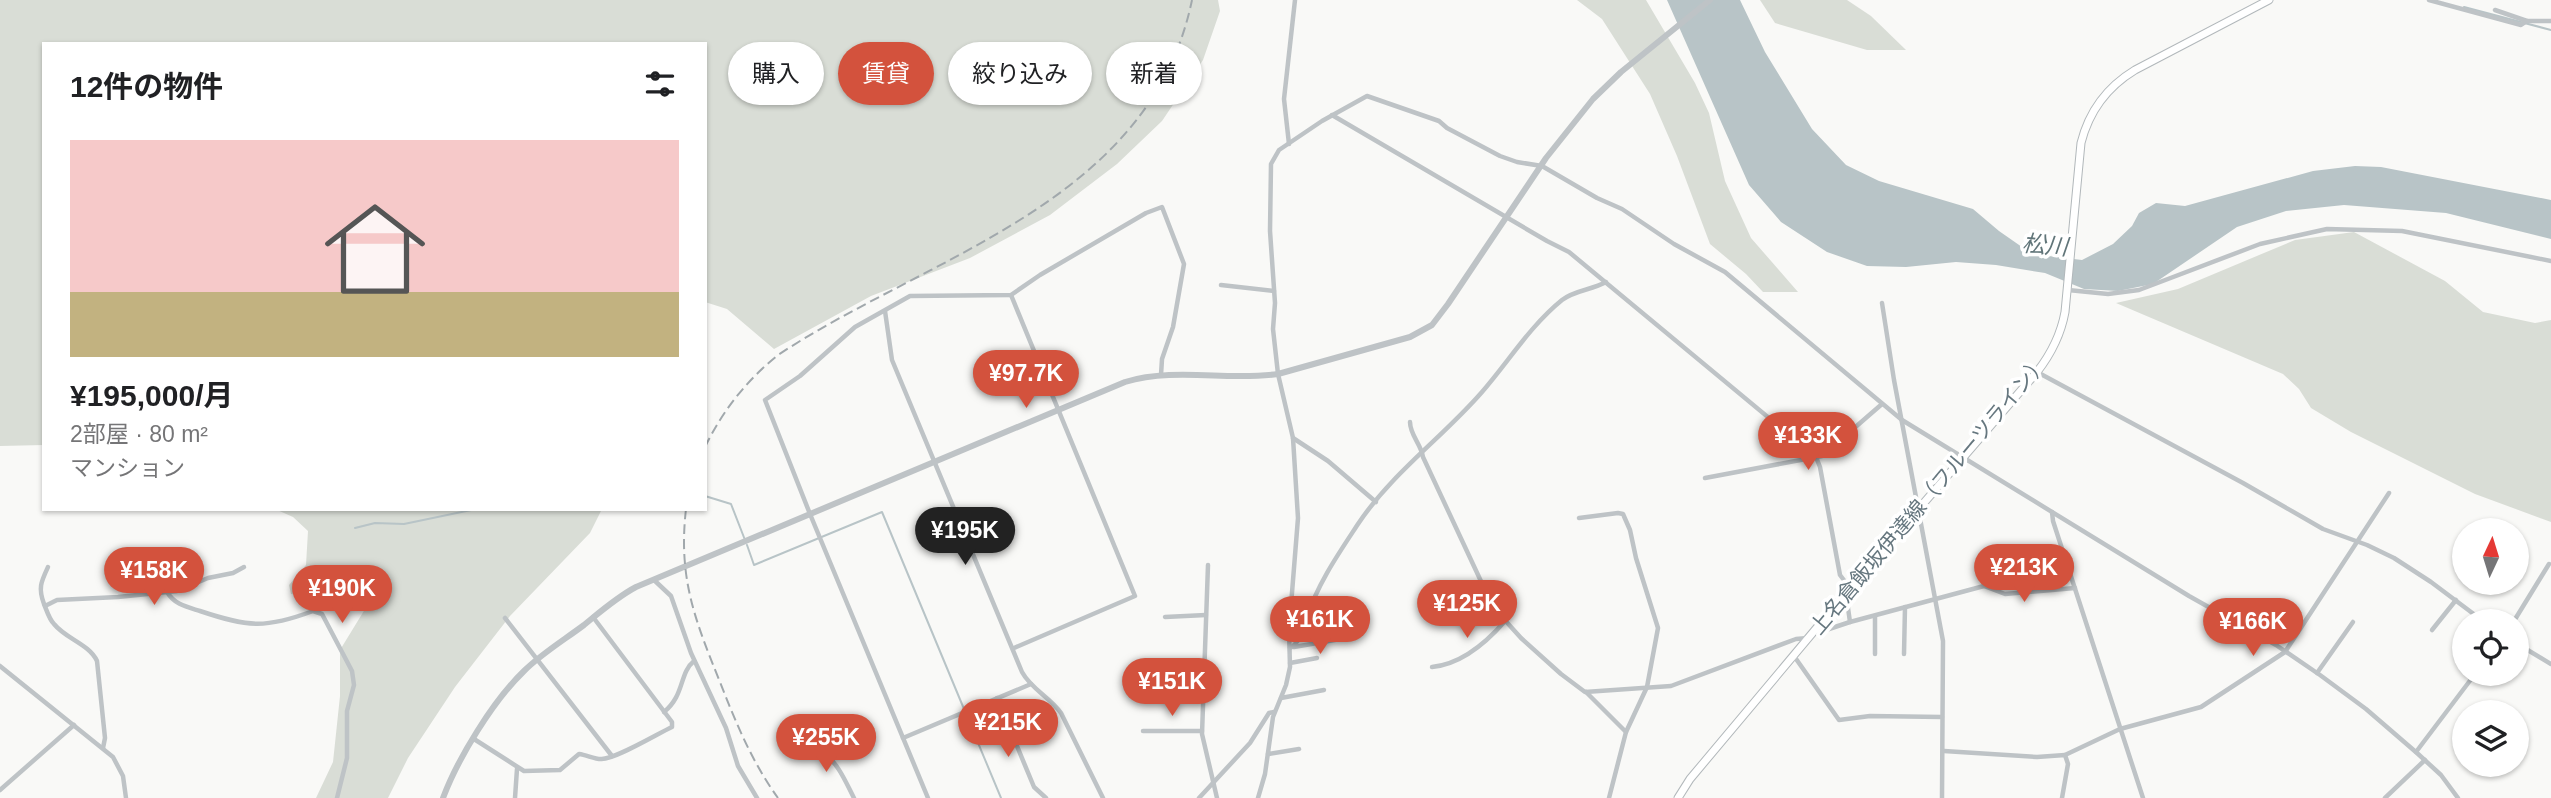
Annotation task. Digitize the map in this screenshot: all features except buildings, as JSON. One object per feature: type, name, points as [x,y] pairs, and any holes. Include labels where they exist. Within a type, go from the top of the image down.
[{"type":"main road","name":"上名倉飯坂伊達線（フルーツライン）","points":[[1678,798],[1690,779],[1793,655],[2037,372],[2060,333],[2067,290],[2082,137],[2091,114],[2107,91],[2135,70],[2269,0]]},
{"type":"street","points":[[1289,144],[1284,99],[1295,0]]},
{"type":"street","points":[[443,798],[451,777],[505,692],[538,659],[629,590],[1125,383],[1161,375],[1259,377],[1278,374],[1410,337],[1426,329],[1448,304],[1541,166],[1593,99],[1621,72],[1710,0]]},
{"type":"street","points":[[2429,0],[2521,25],[2527,21]]},
{"type":"street","points":[[2495,10],[2527,21],[2551,21]]},
{"type":"street","points":[[1258,798],[1265,774],[1275,712],[1286,685],[1290,663],[1298,518],[1293,438],[1278,374],[1273,330],[1271,164],[1276,153],[1332,115],[1367,96],[1439,121],[1500,156],[1541,166],[1618,207],[1674,244],[1725,272],[1902,420],[2317,673],[2366,709],[2416,752],[2441,775],[2458,798]]},
{"type":"street","points":[[1332,115],[1569,252],[1817,458],[1840,575],[1848,591],[1850,622]]},
{"type":"street","points":[[928,798],[765,400],[800,376],[855,327],[912,295],[1012,295],[1040,275],[1146,213],[1163,207],[1184,264],[1173,327],[1162,359],[1161,375]]},
{"type":"street","points":[[2067,290],[2108,294],[2138,289],[2260,244],[2327,229],[2402,231],[2551,261]]},
{"type":"street","points":[[1292,648],[1298,643],[1309,610],[1329,570],[1360,521],[1395,479],[1423,454],[1482,392],[1526,335],[1556,306],[1573,293],[1607,282]]},
{"type":"street","points":[[1221,285],[1274,291]]},
{"type":"street","points":[[1012,295],[1135,597],[1014,649]]},
{"type":"street","points":[[1882,303],[1943,640],[1942,798]]},
{"type":"street","points":[[885,311],[889,353],[1022,672],[1061,713],[1103,798]]},
{"type":"street","points":[[2037,372],[2323,529],[2394,558],[2468,609]]},
{"type":"street","points":[[1705,478],[1817,458],[1882,404]]},
{"type":"street","points":[[1410,422],[1412,433],[1493,607],[1570,683],[1585,692],[1626,732]]},
{"type":"street","points":[[1293,438],[1328,461],[1376,502]]},
{"type":"street","points":[[1943,751],[2037,757],[2066,755],[2120,729],[2201,707],[2286,652],[2389,493]]},
{"type":"street","points":[[2052,512],[2143,798]]},
{"type":"street","points":[[1579,518],[1621,513],[1630,530],[1658,628],[1647,687],[1626,732],[1609,798]]},
{"type":"street","points":[[1983,557],[1984,586]]},
{"type":"street","points":[[2521,609],[2549,564]]},
{"type":"street","points":[[1208,565],[1202,731],[1217,798]]},
{"type":"street","points":[[48,567],[40,585],[40,592],[56,627],[96,658],[105,738],[103,748]]},
{"type":"street","points":[[45,606],[57,600],[167,592],[208,578],[233,573],[244,567]]},
{"type":"street","points":[[653,580],[671,596],[694,660],[726,728],[738,766],[757,798]]},
{"type":"street","points":[[1816,628],[1823,631],[1984,586],[2005,594],[2075,588]]},
{"type":"street","points":[[167,592],[174,601],[183,606],[241,624],[285,622],[313,611],[322,614],[352,671],[354,680],[347,711],[346,763],[337,798]]},
{"type":"street","points":[[2432,630],[2456,600]]},
{"type":"street","points":[[1904,654],[1905,607]]},
{"type":"street","points":[[1165,617],[1206,615]]},
{"type":"street","points":[[1875,616],[1875,654]]},
{"type":"street","points":[[474,739],[517,769],[528,772],[555,771],[566,767],[579,754],[604,760],[636,747],[672,727],[672,722],[593,617]]},
{"type":"street","points":[[505,618],[612,756]]},
{"type":"street","points":[[1432,667],[1457,660],[1473,651],[1505,621]]},
{"type":"street","points":[[2317,673],[2353,622]]},
{"type":"street","points":[[1292,648],[1346,638]]},
{"type":"street","points":[[1585,692],[1671,686],[1796,639],[1808,638]]},
{"type":"street","points":[[2529,651],[2551,664]]},
{"type":"street","points":[[1793,655],[1839,720],[1870,716],[1942,717]]},
{"type":"street","points":[[1290,663],[1317,658]]},
{"type":"street","points":[[664,712],[676,700],[689,665],[694,660]]},
{"type":"street","points":[[0,666],[103,748],[120,770],[126,798]]},
{"type":"street","points":[[903,738],[1031,684]]},
{"type":"street","points":[[2416,752],[2466,686]]},
{"type":"street","points":[[1280,698],[1324,690]]},
{"type":"street","points":[[997,698],[1034,787],[1046,798]]},
{"type":"street","points":[[1199,798],[1250,743],[1269,713],[1275,712]]},
{"type":"street","points":[[0,790],[74,725]]},
{"type":"street","points":[[1143,731],[1202,731]]},
{"type":"street","points":[[1268,754],[1299,749]]},
{"type":"street","points":[[801,751],[822,752],[842,775],[854,798]]},
{"type":"street","points":[[2062,798],[2068,764],[2066,755]]},
{"type":"street","points":[[2385,798],[2425,760]]},
{"type":"street","points":[[515,798],[517,769]]},
{"type":"shaded area","points":[[0,0],[1218,0],[1220,11],[1202,61],[1202,42],[1106,42],[1106,105],[1173,105],[1162,121],[1117,164],[1050,215],[970,258],[871,296],[774,349],[727,309],[707,303],[707,42],[42,42],[42,445],[0,446]]},
{"type":"shaded area","points":[[1577,0],[1646,0],[1695,83],[1709,113],[1725,181],[1751,238],[1798,292],[1763,292],[1710,244],[1650,94],[1602,19]]},
{"type":"shaded area","points":[[1667,0],[1740,0],[1765,52],[1812,129],[1846,165],[1879,181],[1973,209],[2032,254],[2082,260],[2113,244],[2132,226],[2139,213],[2156,203],[2185,206],[2313,171],[2355,166],[2381,167],[2551,200],[2551,239],[2446,213],[2344,205],[2286,211],[2237,227],[2153,284],[2118,291],[2084,289],[2045,273],[1996,265],[1956,262],[1906,267],[1867,266],[1827,252],[1781,222],[1749,185]]},
{"type":"shaded area","points":[[1760,0],[1847,0],[1871,16],[1906,50],[1867,50],[1775,23]]},
{"type":"shaded area","points":[[2354,232],[2445,281],[2483,312],[2535,323],[2551,320],[2551,522],[2475,494],[2351,432],[2311,408],[2299,389],[2283,374],[2116,303],[2178,289],[2295,240]]},
{"type":"shaded area","points":[[280,511],[601,511],[590,533],[510,616],[455,687],[408,758],[388,798],[316,798],[333,762],[340,696],[340,650],[370,601],[358,590],[334,591],[312,597],[291,594],[289,585],[306,565],[308,531],[293,517]]},
{"type":"waterway","points":[[2464,7],[2551,30]]},
{"type":"waterway","points":[[707,497],[731,504],[745,540]]},
{"type":"waterway","points":[[355,528],[375,523],[404,524],[466,511]]},
{"type":"waterway","points":[[747,545],[754,565],[882,512],[964,709]]},
{"type":"waterway","points":[[966,714],[1001,798]]},
{"type":"railway","points":[[707,444],[737,396],[778,355],[837,319],[1026,216],[1082,175],[1131,127],[1168,69],[1192,0]]},
{"type":"railway","points":[[686,511],[684,556],[696,618],[752,756],[778,798]]},
{"type":"water label","name":"松川","points":[[2045,245]]}]
